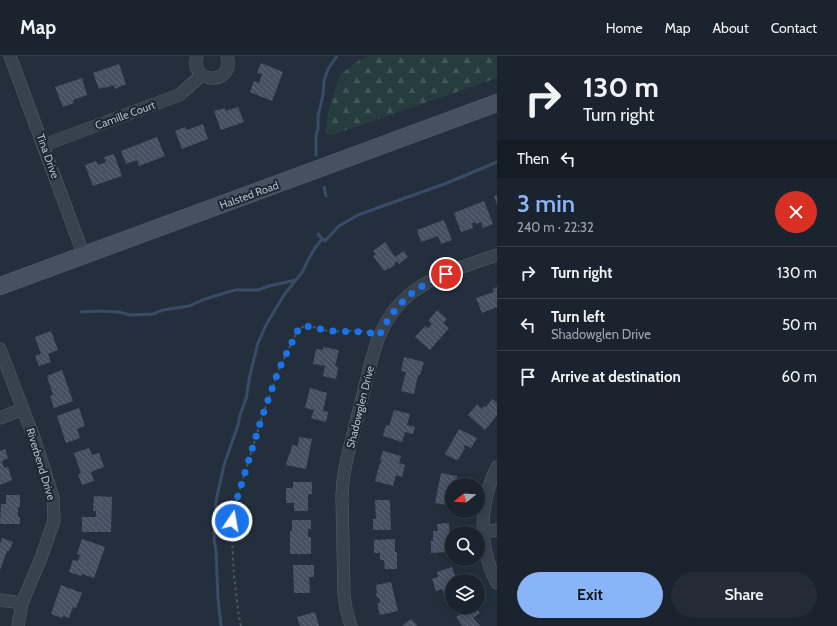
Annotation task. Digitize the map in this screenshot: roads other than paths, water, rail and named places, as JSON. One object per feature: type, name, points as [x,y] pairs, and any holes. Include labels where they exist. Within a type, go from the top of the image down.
[{"type":"street","name":"Tina Drive","points":[[10,56],[84,256]]},
{"type":"street","points":[[197,56],[196,64],[198,70],[207,78],[214,79],[225,73],[228,67],[227,56]]},
{"type":"street","name":"Camille Court","points":[[44,145],[179,95],[202,75]]},
{"type":"street","name":"Halsted Road","points":[[0,286],[497,103]]},
{"type":"street","name":"Shadowglen Drive","points":[[351,626],[346,609],[344,594],[343,481],[372,356],[379,336],[385,323],[393,312],[402,301],[412,293],[434,279],[497,255]]},
{"type":"street","name":"Riverbend Drive","points":[[0,349],[34,438],[53,498],[54,521],[41,558],[22,603],[18,626]]},
{"type":"street","points":[[0,418],[23,409]]},
{"type":"street","points":[[483,526],[486,496],[497,468]]},
{"type":"street","points":[[485,532],[497,530]]},
{"type":"street","points":[[485,547],[493,575],[497,583]]},
{"type":"street","points":[[0,600],[22,603]]},
{"type":"waterway","points":[[316,155],[318,116],[323,95],[324,81],[328,69],[337,56]]},
{"type":"waterway","points":[[221,626],[214,540],[216,501],[224,465],[246,399],[258,343],[266,325],[284,295],[303,271],[315,248],[322,239],[325,241],[339,226],[358,215],[447,183],[497,162]]},
{"type":"waterway","points":[[324,187],[326,196]]},
{"type":"waterway","points":[[318,234],[322,239]]},
{"type":"waterway","points":[[81,312],[119,312],[130,315],[153,314],[163,310],[189,306],[205,299],[235,290],[258,290],[296,280]]}]
